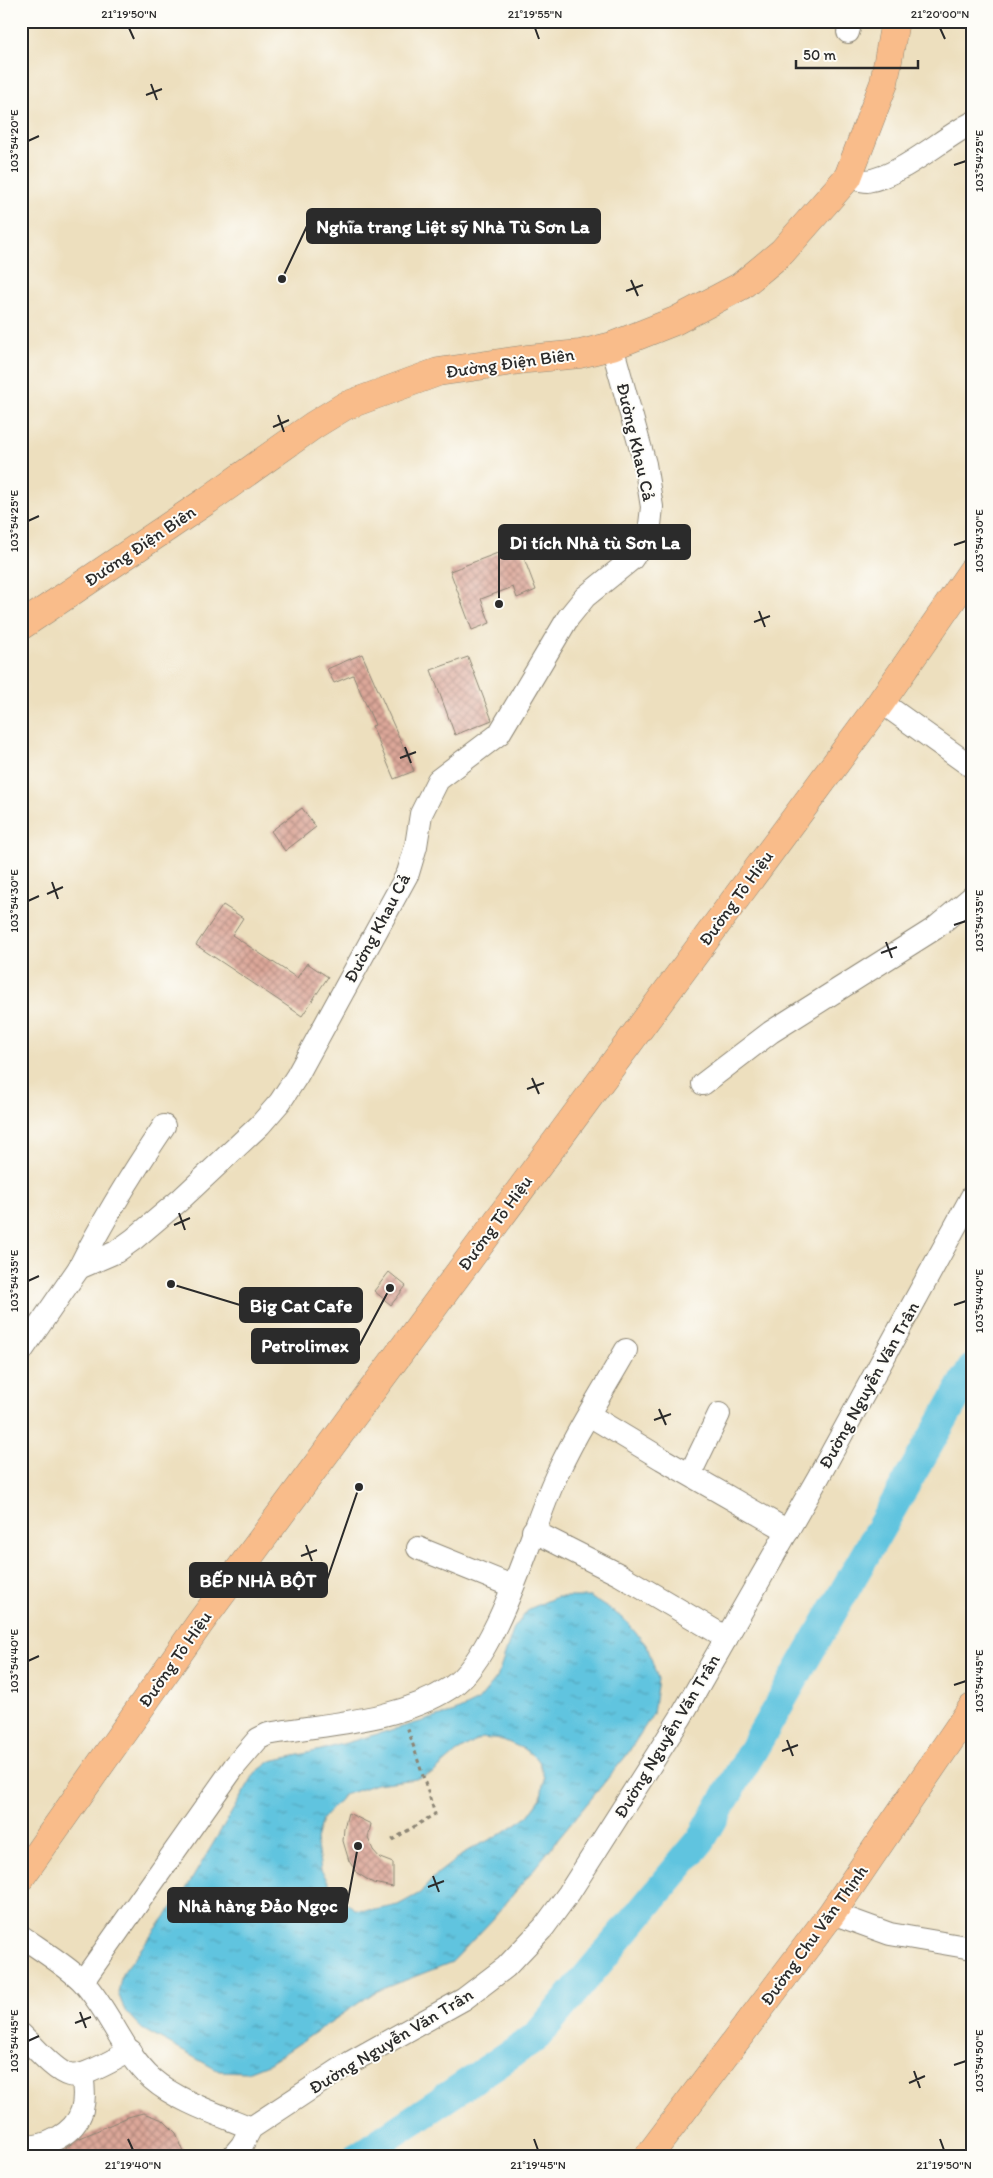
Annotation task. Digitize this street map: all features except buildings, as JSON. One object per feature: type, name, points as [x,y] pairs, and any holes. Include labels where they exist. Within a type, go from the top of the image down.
[{"type":"main road","name":"Đường Điện Biên","points":[[21,626],[208,500],[314,425],[345,406],[438,372],[528,359],[580,354],[612,346],[675,321],[741,286],[782,252],[848,177],[884,83],[895,21]]},
{"type":"main road","name":"Đường Tô Hiệu","points":[[21,1878],[200,1623],[881,702],[972,571]]},
{"type":"main road","name":"Đường Chu Văn Thịnh","points":[[648,2157],[832,1913],[972,1708]]},
{"type":"street","points":[[848,177],[864,181],[878,178],[908,163],[972,122]]},
{"type":"street","name":"Đường Khau Cả","points":[[79,1268],[116,1252],[134,1239],[214,1169],[260,1125],[280,1102],[301,1070],[408,873],[416,846],[421,814],[438,780],[499,734],[568,618],[585,597],[632,559],[649,534],[652,507],[645,464],[612,346]]},
{"type":"street","points":[[881,702],[972,768]]},
{"type":"street","points":[[703,1084],[771,1032],[934,929],[972,897]]},
{"type":"street","points":[[21,1352],[79,1268],[99,1227],[164,1126]]},
{"type":"street","name":"Đường Nguyễn Văn Trân","points":[[232,2157],[242,2145],[251,2128],[351,2062],[464,1999],[506,1967],[544,1927],[569,1893],[656,1758],[788,1531],[972,1196]]},
{"type":"street","points":[[83,1981],[234,1767],[258,1739],[268,1734],[324,1726],[384,1714],[433,1697],[452,1687],[469,1671],[481,1655],[512,1586],[553,1482],[626,1350]]},
{"type":"street","points":[[589,1414],[662,1459],[788,1531]]},
{"type":"street","points":[[690,1474],[719,1414]]},
{"type":"street","points":[[533,1531],[620,1575],[726,1638]]},
{"type":"street","points":[[418,1548],[512,1586]]},
{"type":"street","points":[[832,1913],[890,1934],[972,1948]]},
{"type":"street","points":[[21,1936],[83,1981],[113,2023],[141,2069],[169,2092],[251,2128]]},
{"type":"street","points":[[21,2034],[58,2069],[69,2075],[82,2075],[130,2051]]},
{"type":"street","points":[[21,2146],[31,2147],[54,2141],[72,2127],[82,2111],[84,2086],[82,2075]]},
{"type":"path","points":[[392,1840],[435,1814],[405,1719]]},
{"type":"water","points":[[556,1597],[590,1597],[623,1618],[647,1646],[658,1679],[653,1714],[626,1756],[493,1919],[452,1962],[375,1992],[270,2063],[247,2072],[219,2071],[142,2029],[125,2011],[118,1993],[122,1974],[186,1889],[255,1773],[271,1761],[321,1750],[455,1712],[478,1701],[497,1678],[514,1628],[529,1609]],"holes":[[[481,1738],[503,1740],[526,1750],[539,1761],[544,1778],[541,1798],[528,1816],[501,1834],[467,1851],[437,1874],[420,1893],[398,1905],[375,1910],[355,1909],[337,1896],[321,1870],[316,1840],[322,1819],[344,1795],[376,1784],[416,1779],[433,1773],[456,1753]]]},
{"type":"waterway","points":[[358,2157],[537,2036],[701,1840],[972,1369]]},
{"type":"place","name":"Nghĩa trang Liệt sỹ Nhà Tù Sơn La","points":[[282,279]]},
{"type":"place","name":"Di tích Nhà tù Sơn La","points":[[499,604]]},
{"type":"place","name":"Big Cat Cafe","points":[[171,1284]]},
{"type":"place","name":"Petrolimex","points":[[390,1288]]},
{"type":"place","name":"BẾP NHÀ BỘT","points":[[359,1487]]},
{"type":"place","name":"Nhà hàng Đảo Ngọc","points":[[358,1846]]}]
